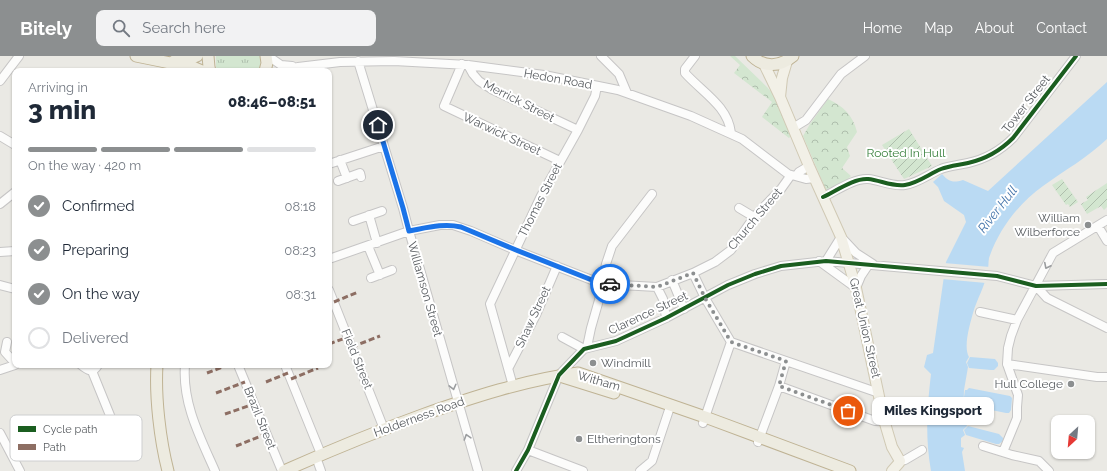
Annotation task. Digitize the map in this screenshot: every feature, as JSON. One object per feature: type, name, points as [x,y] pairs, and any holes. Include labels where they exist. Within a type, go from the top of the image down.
[{"type":"highway","points":[[136,56],[195,68]]},
{"type":"highway","points":[[167,62],[197,56]]},
{"type":"highway","points":[[208,56],[208,68]]},
{"type":"highway","points":[[265,68],[267,56]]},
{"type":"highway","points":[[752,56],[764,64],[773,65],[790,59]]},
{"type":"highway","points":[[156,368],[158,409],[168,468]]},
{"type":"highway","name":"Witham","points":[[559,376],[578,373],[670,408],[850,471]]},
{"type":"highway","name":"Holderness Road","points":[[283,471],[318,455],[384,429],[457,403],[513,386],[559,376]]},
{"type":"highway","name":"Witham","points":[[559,376],[670,408]]},
{"type":"highway","name":"Witham","points":[[759,440],[839,471]]},
{"type":"main road","name":"Great Union Street","points":[[780,97],[782,78],[790,59]]},
{"type":"main road","name":"Great Union Street","points":[[764,64],[841,236],[856,288],[884,420],[892,447],[901,465]]},
{"type":"main road","points":[[892,471],[901,465]]},
{"type":"street","points":[[0,81],[19,56]]},
{"type":"street","name":"Hedon Road","points":[[267,56],[281,65],[298,67]]},
{"type":"street","points":[[601,56],[619,74],[627,93]]},
{"type":"street","points":[[694,56],[685,69],[685,73],[718,105],[730,123],[731,133]]},
{"type":"street","points":[[793,128],[806,120],[842,74],[865,56]]},
{"type":"street","name":"Tower Street","points":[[823,197],[859,179],[869,179],[897,185],[905,185],[942,168],[970,163],[989,157],[1002,149],[1013,138],[1076,56]]},
{"type":"street","name":"Hedon Road","points":[[294,68],[339,59],[358,61],[418,59],[544,75],[597,86],[627,93],[691,116],[742,139],[785,172],[800,178],[814,178]]},
{"type":"street","name":"Williamson Street","points":[[358,61],[403,208],[457,403],[478,471]]},
{"type":"street","name":"Warwick Street","points":[[465,64],[444,106],[560,161]]},
{"type":"street","name":"Merrick Street","points":[[465,64],[479,81],[493,90],[578,130]]},
{"type":"street","name":"Thomas Street","points":[[513,386],[509,367],[490,304],[541,196],[595,96],[597,86]]},
{"type":"street","points":[[0,136],[12,143]]},
{"type":"street","points":[[332,163],[384,146]]},
{"type":"street","points":[[340,160],[347,178]]},
{"type":"street","points":[[793,175],[809,166]]},
{"type":"street","points":[[338,181],[360,173],[361,177]]},
{"type":"street","name":"Church Street","points":[[332,259],[409,231],[440,225],[453,225],[475,232],[602,284],[657,287],[693,273],[715,262],[731,250],[754,217],[793,175]]},
{"type":"street","points":[[0,204],[12,194]]},
{"type":"street","points":[[516,471],[528,450],[559,376],[586,348],[606,264],[612,246],[652,194]]},
{"type":"street","points":[[739,208],[754,217]]},
{"type":"street","points":[[353,221],[382,211]]},
{"type":"street","points":[[369,215],[377,243]]},
{"type":"street","points":[[1003,452],[1016,418],[1018,395],[1007,364],[1008,348],[1011,336],[1018,320],[1053,253],[1107,220]]},
{"type":"street","points":[[1098,226],[1107,241]]},
{"type":"street","points":[[841,236],[856,253],[871,265],[861,276],[856,288],[822,261],[841,236]]},
{"type":"street","points":[[368,246],[380,274]]},
{"type":"street","points":[[0,252],[12,251]]},
{"type":"street","name":"Clarence Street","points":[[586,348],[616,341],[684,309],[728,285],[781,266],[822,261],[849,263],[992,276],[1007,278],[1036,286]]},
{"type":"street","name":"Shaw Street","points":[[509,367],[536,315],[557,266]]},
{"type":"street","points":[[371,278],[392,270]]},
{"type":"street","points":[[693,273],[705,298],[731,342],[879,393]]},
{"type":"street","points":[[672,280],[684,309]]},
{"type":"street","points":[[1036,286],[1107,284]]},
{"type":"street","points":[[0,285],[12,288]]},
{"type":"street","points":[[1036,286],[1047,298],[1107,328]]},
{"type":"street","points":[[657,287],[663,299],[666,318]]},
{"type":"street","name":"Field Street","points":[[332,298],[384,429]]},
{"type":"street","points":[[980,312],[1018,320]]},
{"type":"street","points":[[562,337],[586,348]]},
{"type":"street","points":[[7,342],[4,352],[12,361]]},
{"type":"street","points":[[704,420],[731,342]]},
{"type":"street","points":[[577,356],[572,364],[574,371],[578,373]]},
{"type":"street","points":[[759,440],[779,386],[786,361]]},
{"type":"street","points":[[1007,364],[1097,378],[1107,377]]},
{"type":"street","points":[[0,370],[12,365]]},
{"type":"street","points":[[88,368],[109,415]]},
{"type":"street","points":[[185,368],[185,384],[188,402],[198,432],[215,471]]},
{"type":"street","name":"Brazil Street","points":[[239,368],[283,471]]},
{"type":"street","points":[[286,368],[318,455],[321,471]]},
{"type":"street","points":[[779,386],[875,421],[884,420]]},
{"type":"street","points":[[640,471],[652,461],[670,408]]},
{"type":"street","points":[[0,433],[10,452]]},
{"type":"street","points":[[983,446],[1012,455],[1039,460],[1049,471]]},
{"type":"street","points":[[528,450],[583,471]]},
{"type":"street","points":[[901,465],[905,460],[922,450]]},
{"type":"street","points":[[15,461],[20,471]]},
{"type":"green space","points":[[216,56],[261,56],[260,68],[216,67]]},
{"type":"green space","points":[[730,56],[735,56],[773,94],[791,136],[789,138],[762,117],[772,102],[734,73],[740,65]]},
{"type":"green space","points":[[828,99],[847,112],[853,121],[857,132],[847,147],[850,156],[842,168],[851,176],[847,180],[826,190],[803,136]]},
{"type":"green space","name":"Rooted In Hull","points":[[909,129],[932,166],[904,179],[882,145]]},
{"type":"green space","points":[[1062,179],[1078,202],[1070,207],[1068,204],[1066,205],[1052,185]]},
{"type":"green space","points":[[1107,183],[1107,207],[1104,210],[1101,206],[1087,214],[1081,204],[1088,200],[1086,197]]},
{"type":"water","name":"River Hull","points":[[1107,82],[1107,139],[1092,152],[1043,186],[1026,200],[1004,227],[993,247],[989,258],[985,283],[973,313],[967,342],[967,353],[969,357],[966,362],[968,367],[964,390],[963,419],[967,426],[963,430],[965,435],[961,438],[961,447],[964,448],[962,452],[965,471],[931,471],[927,422],[931,374],[924,367],[927,355],[933,353],[946,262],[966,222],[964,215],[944,201],[938,187],[933,182],[942,174],[951,181],[963,180],[988,191]]},
{"type":"water","points":[[970,357],[995,359],[998,366],[994,370],[969,368],[967,363]]},
{"type":"water","points":[[969,388],[1010,396],[1012,398],[1011,410],[1009,413],[1006,413],[972,406],[964,397],[965,390]]},
{"type":"water","points":[[968,426],[999,434],[1003,438],[1003,441],[996,444],[966,435],[964,430]]},
{"type":"pier","points":[[944,263],[990,267],[986,283],[942,279]]},
{"type":"marked path","points":[[334,302],[358,292]]},
{"type":"marked path","points":[[352,347],[380,336]]},
{"type":"marked path","points":[[332,343],[348,337]]},
{"type":"marked path","points":[[207,373],[220,368]]},
{"type":"marked path","points":[[291,379],[318,368]]},
{"type":"marked path","points":[[266,382],[288,373]]},
{"type":"marked path","points":[[216,393],[245,382]]},
{"type":"marked path","points":[[225,414],[254,404]]},
{"type":"marked path","points":[[236,446],[266,434]]},
{"type":"cycle path","points":[[823,197],[851,183],[863,179],[895,185],[910,184],[941,169],[975,161],[992,154],[1013,138],[1076,56]]},
{"type":"cycle path","points":[[516,471],[528,450],[559,375],[584,349],[616,341],[666,318],[728,285],[755,274],[781,266],[826,261],[997,276],[1036,286],[1107,284]]},
{"type":"way so far","points":[[610,284],[657,287],[693,273],[705,298],[731,342],[786,361],[779,386],[848,411]]},
{"type":"place","name":"William Wilberforce","points":[[1088,225]]},
{"type":"place","name":"Windmill","points":[[593,363]]},
{"type":"place","name":"Hull College","points":[[1071,384]]},
{"type":"place","name":"Miles Kingsport","points":[[848,411]]},
{"type":"place","name":"Eltheringtons","points":[[579,439]]},
{"type":"route","points":[[378,125],[394,175],[409,231],[440,225],[453,225],[461,227],[602,284],[610,284]]}]
